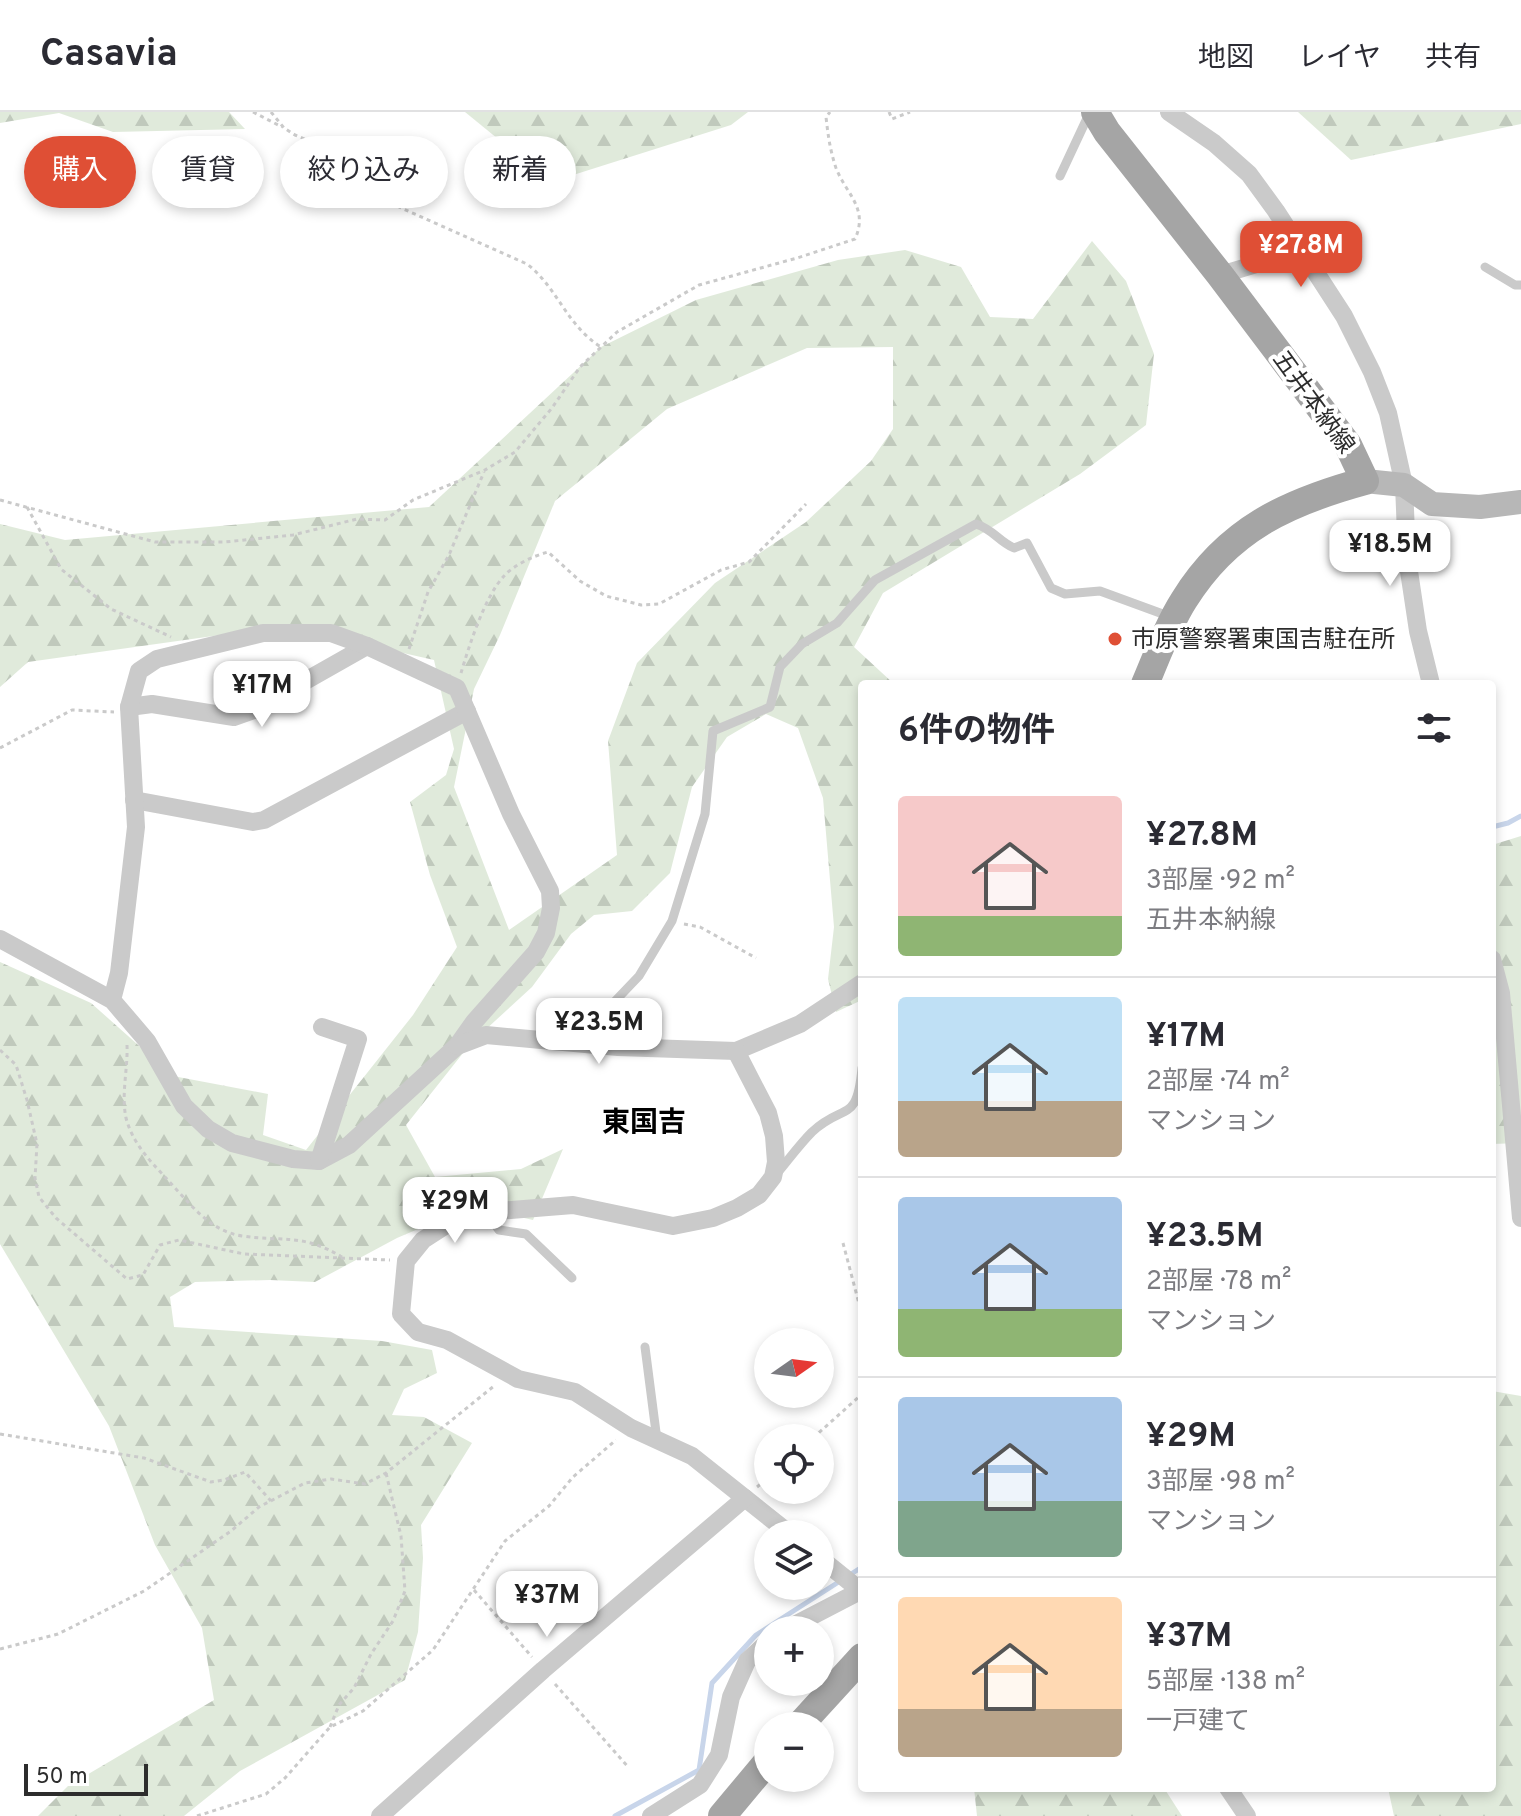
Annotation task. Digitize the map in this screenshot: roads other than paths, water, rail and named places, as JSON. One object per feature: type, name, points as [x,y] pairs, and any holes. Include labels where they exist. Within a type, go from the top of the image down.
[{"type":"main road","name":"五井本納線","points":[[1092,112],[1348,445],[1365,481],[1291,505],[1245,532],[1224,549],[1183,601],[1147,680]]},
{"type":"main road","points":[[1365,481],[1404,485],[1432,504],[1480,507],[1521,502]]},
{"type":"main road","points":[[812,1712],[858,1661]]},
{"type":"main road","points":[[722,1816],[754,1778]]},
{"type":"street","points":[[1169,112],[1214,143],[1249,174],[1344,316],[1372,372],[1388,413],[1404,485],[1407,558],[1418,631],[1430,680]]},
{"type":"street","points":[[1220,275],[1260,263],[1297,244]]},
{"type":"street","points":[[0,939],[112,1000],[147,1041],[184,1106],[208,1129],[232,1143],[293,1159],[319,1161],[349,1145],[457,1046],[474,1022],[536,952],[546,933],[551,908],[550,891],[511,814],[457,688],[367,646],[331,633],[263,633],[157,659],[139,671],[129,707],[136,827],[119,973],[112,1000]]},
{"type":"street","points":[[129,707],[152,704],[234,717],[254,710],[367,646]]},
{"type":"street","points":[[134,800],[253,822],[264,820],[467,711]]},
{"type":"street","points":[[1496,974],[1501,993],[1521,1218]]},
{"type":"street","points":[[457,1046],[486,1035],[586,1044],[736,1051],[800,1024],[858,986]]},
{"type":"street","points":[[319,1161],[358,1039],[322,1027]]},
{"type":"street","points":[[736,1051],[768,1113],[776,1162],[773,1177],[759,1195],[713,1218],[673,1226],[573,1205],[474,1213],[454,1220],[423,1240],[406,1261],[401,1314],[418,1332],[447,1340],[518,1379],[575,1392],[631,1428],[692,1456],[772,1520]]},
{"type":"street","points":[[380,1816],[543,1670],[745,1498]]},
{"type":"street","points":[[834,1569],[858,1588]]},
{"type":"street","points":[[812,1616],[858,1592]]},
{"type":"street","points":[[651,1816],[700,1785],[719,1755],[731,1697],[747,1661],[754,1655]]},
{"type":"street","points":[[1231,1792],[1247,1816]]},
{"type":"lane","points":[[1060,176],[1092,112]]},
{"type":"lane","points":[[1485,267],[1521,285]]},
{"type":"lane","points":[[586,1044],[597,1020],[639,976],[672,921],[705,814],[713,731],[770,707],[780,667],[802,644],[837,623],[875,580],[976,524],[991,529],[1005,544],[1014,548],[1027,543],[1051,588],[1065,594],[1100,591],[1175,619]]},
{"type":"lane","points":[[773,1177],[813,1131],[852,1108],[858,1096]]},
{"type":"lane","points":[[486,1212],[499,1230],[526,1234],[572,1278]]},
{"type":"lane","points":[[645,1347],[657,1440]]},
{"type":"waterway","points":[[1496,826],[1521,816]]},
{"type":"waterway","points":[[615,1816],[699,1770],[712,1683],[756,1635],[858,1570]]},
{"type":"place","name":"市原警察署東国吉駐在所","points":[[1115,639]]},
{"type":"district","name":"東国吉","points":[[644,1121]]}]
